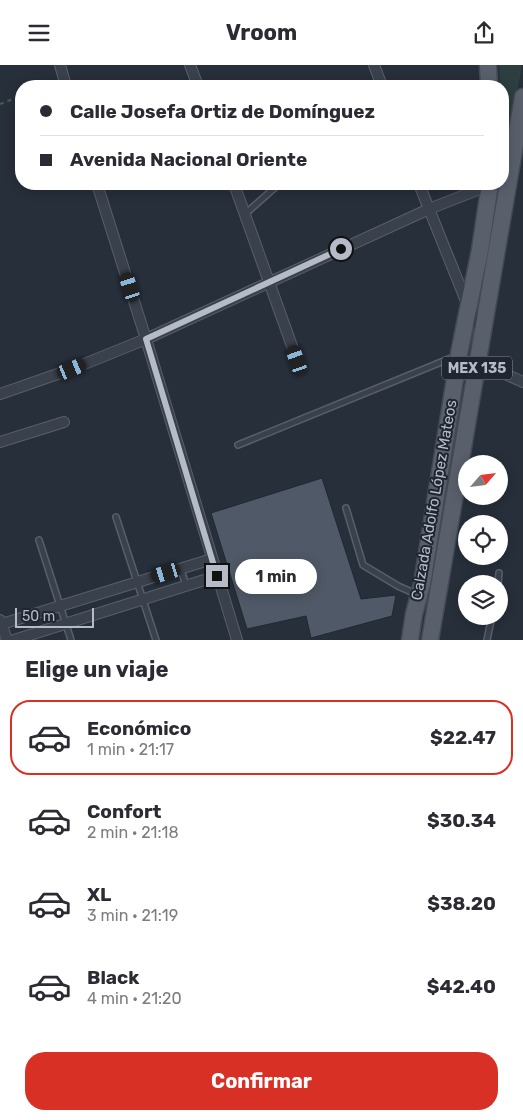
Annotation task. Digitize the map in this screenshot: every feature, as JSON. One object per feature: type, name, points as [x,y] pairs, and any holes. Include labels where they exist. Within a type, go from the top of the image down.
[{"type":"main road","points":[[488,65],[489,80]]},
{"type":"main road","name":"Calzada Adolfo López Mateos","points":[[509,181],[523,99]]},
{"type":"main road","name":"Calzada Adolfo López Mateos","points":[[410,640],[489,190]]},
{"type":"main road","name":"Calzada Adolfo López Mateos","points":[[430,640],[507,190]]},
{"type":"main road","points":[[403,640],[414,614]]},
{"type":"street","points":[[60,65],[64,80]]},
{"type":"street","points":[[190,65],[196,80]]},
{"type":"street","points":[[374,65],[380,80]]},
{"type":"street","points":[[99,190],[237,640]]},
{"type":"street","points":[[236,190],[297,360]]},
{"type":"street","points":[[421,190],[468,306],[483,333]]},
{"type":"street","points":[[0,394],[72,369],[146,339],[429,209],[475,190]]},
{"type":"street","points":[[478,362],[523,382]]},
{"type":"street","points":[[0,441],[64,422]]},
{"type":"street","points":[[7,640],[1,622],[61,606],[212,559]]},
{"type":"street","points":[[14,640],[217,576]]},
{"type":"lane","points":[[246,214],[272,190]]},
{"type":"lane","points":[[238,445],[459,355]]},
{"type":"lane","points":[[346,508],[363,565],[398,586],[419,595]]},
{"type":"lane","points":[[116,517],[156,640]]},
{"type":"lane","points":[[39,540],[71,640]]},
{"type":"lane","points":[[181,569],[186,586]]},
{"type":"lane","points":[[487,640],[490,625]]},
{"type":"path","points":[[0,105],[15,99]]},
{"type":"shaded area","points":[[499,65],[522,65],[509,140],[509,80],[500,80]]},
{"type":"building","points":[[322,478],[361,599],[396,595],[392,616],[311,638],[306,616],[247,629],[211,513]]},
{"type":"route","points":[[217,576],[146,339],[341,249]]}]
